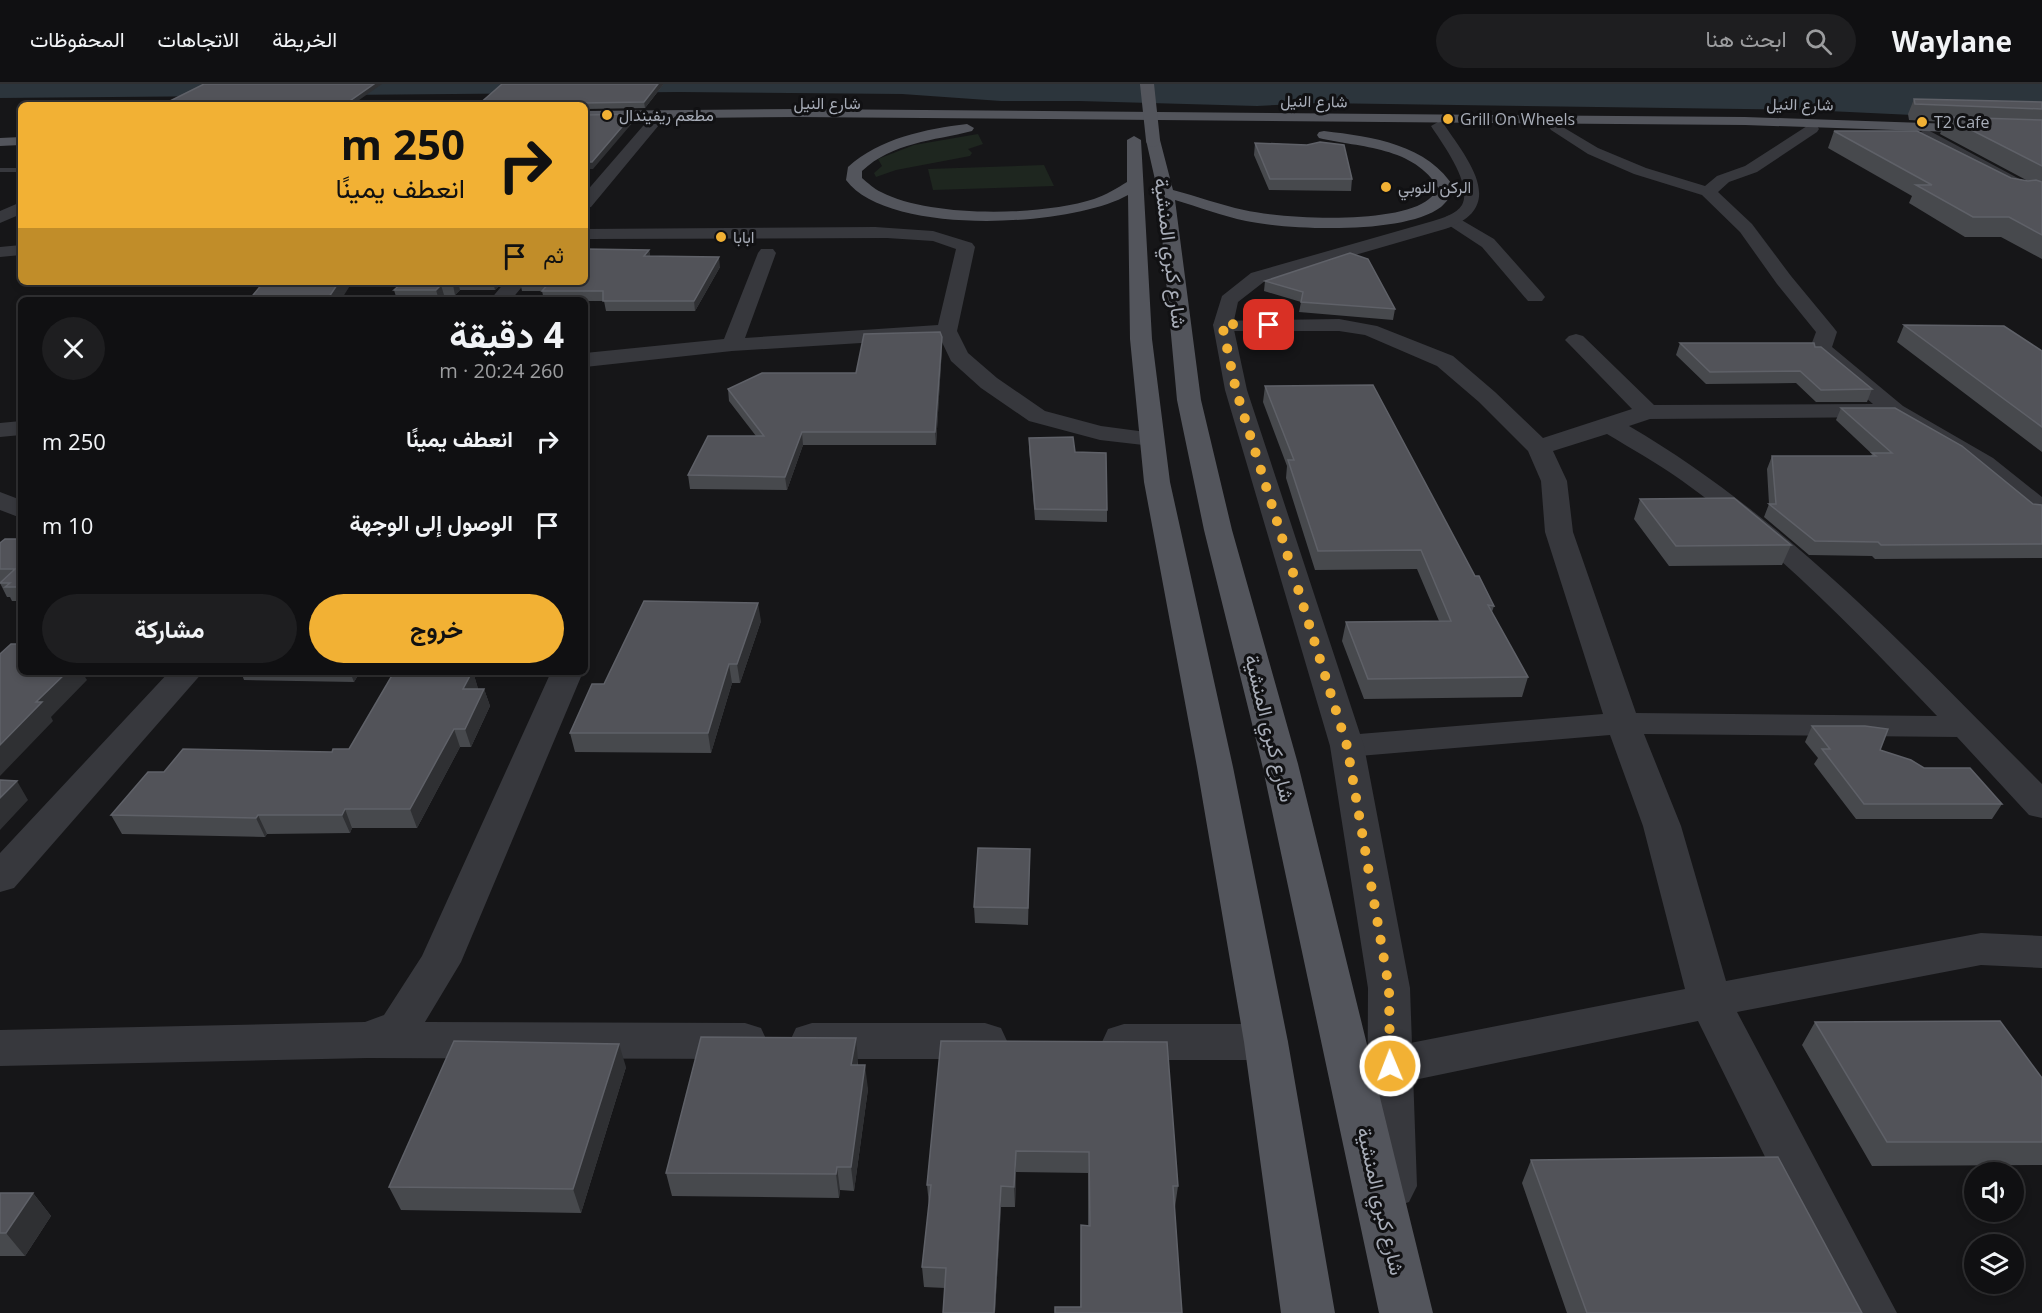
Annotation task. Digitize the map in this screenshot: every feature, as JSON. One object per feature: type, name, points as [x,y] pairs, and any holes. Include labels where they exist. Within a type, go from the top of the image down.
[{"type":"main road","points":[[1143,140],[1147,84]]},
{"type":"main road","points":[[1131,106],[1143,140]]},
{"type":"main road","name":"شارع النيل","points":[[588,114],[843,113],[1756,121],[2042,131]]},
{"type":"main road","points":[[1018,122],[931,135],[884,150],[861,162],[854,170],[854,180],[863,190],[887,201],[934,212],[969,215],[1031,214],[1085,207],[1115,197],[1134,185]]},
{"type":"main road","name":"شارع النيل","points":[[588,123],[1018,122],[1812,129],[2042,138]]},
{"type":"main road","points":[[1166,193],[1191,198],[1245,216],[1333,223],[1365,222],[1422,210],[1438,202],[1447,189],[1443,179],[1419,161],[1375,143],[1317,134],[1200,123]]},
{"type":"main road","points":[[0,133],[18,132]]},
{"type":"main road","name":"شارع كبري المنشية","points":[[1143,140],[1134,185],[1141,339],[1157,482],[1215,767],[1266,1042],[1308,1313]]},
{"type":"main road","name":"شارع كبري المنشية","points":[[1143,140],[1166,193],[1189,400],[1218,530],[1280,764],[1406,1313]]},
{"type":"main road","points":[[0,142],[18,141]]},
{"type":"street","points":[[588,200],[654,122]]},
{"type":"street","points":[[1394,1257],[1389,988],[1347,746],[1236,390],[1222,324],[1229,300],[1258,277],[1453,220],[1468,209],[1473,196],[1464,168],[1438,126]]},
{"type":"street","points":[[1556,127],[1593,151],[1631,167],[1708,192],[1746,228],[1784,280],[1827,332],[1821,348],[1895,411],[1984,463],[2042,510]]},
{"type":"street","points":[[1708,192],[1723,179],[1751,169],[1812,129]]},
{"type":"street","points":[[1926,133],[1951,149],[2032,192]]},
{"type":"street","points":[[588,180],[608,177]]},
{"type":"street","points":[[0,219],[18,209]]},
{"type":"street","points":[[1453,220],[1488,243],[1535,297]]},
{"type":"street","points":[[588,234],[875,232],[919,234],[953,240],[966,247],[947,331],[959,356],[989,383],[1037,416],[1100,434],[1152,439]]},
{"type":"street","points":[[0,252],[18,250]]},
{"type":"street","points":[[732,345],[767,253]]},
{"type":"street","points":[[503,297],[513,285]]},
{"type":"street","points":[[1222,324],[1339,326],[1370,330],[1445,361],[1539,448],[1554,481],[1559,532],[1623,723],[1662,826],[1710,1002],[1870,1313]]},
{"type":"street","points":[[588,360],[732,345],[947,331]]},
{"type":"street","points":[[1576,340],[1648,412]]},
{"type":"street","points":[[1539,448],[1648,412],[1895,411]]},
{"type":"street","points":[[1611,426],[1691,476],[1768,537],[1877,636],[2042,806]]},
{"type":"street","points":[[0,429],[18,428]]},
{"type":"street","points":[[0,500],[18,509]]},
{"type":"street","points":[[0,878],[184,675]]},
{"type":"street","points":[[367,1040],[399,1027],[440,962],[566,675]]},
{"type":"street","points":[[1347,746],[1623,723],[1965,727]]},
{"type":"street","points":[[1390,1066],[1889,965],[1981,949],[2042,952]]},
{"type":"street","points":[[0,1048],[367,1040],[1026,1042]]},
{"type":"street","points":[[1086,1042],[1266,1042]]},
{"type":"lane","points":[[0,170],[18,170]]},
{"type":"shaded area","points":[[0,84],[2042,84],[2042,121],[1807,110],[1318,103],[1257,106],[1001,101],[902,94],[679,92],[0,98]]},
{"type":"shaded area","points":[[978,134],[983,144],[968,149],[972,153],[970,156],[896,170],[876,177],[874,173],[882,166],[878,159],[914,145]]},
{"type":"shaded area","points":[[1044,165],[1054,186],[933,190],[928,169]]},
{"type":"building","points":[[204,84],[374,84],[348,102],[168,102]]},
{"type":"building","points":[[502,84],[658,84],[644,102],[481,102]]},
{"type":"building","points":[[1914,99],[2042,102],[2042,109],[1915,104]]},
{"type":"building","points":[[633,114],[592,162],[588,162],[588,115]]},
{"type":"building","points":[[1946,117],[2042,120],[2042,166]]},
{"type":"building","points":[[1834,131],[1917,131],[2011,178],[2042,182],[2042,235],[2009,217],[1973,217],[1916,185],[1932,185]]},
{"type":"building","points":[[1320,142],[1344,145],[1352,179],[1270,179],[1255,143],[1307,145]]},
{"type":"building","points":[[588,249],[649,250],[644,256],[719,257],[694,301],[603,301],[603,291],[542,291],[547,285],[588,285]]},
{"type":"building","points":[[1350,253],[1368,259],[1395,309],[1301,302],[1303,292],[1265,281]]},
{"type":"building","points":[[261,285],[337,285],[329,297],[251,297]]},
{"type":"building","points":[[400,285],[441,285],[436,290],[394,290]]},
{"type":"building","points":[[1904,325],[2004,326],[2042,351],[2042,427]]},
{"type":"building","points":[[940,332],[942,337],[935,432],[802,432],[785,477],[688,475],[708,436],[764,436],[728,389],[762,373],[856,373],[864,334]]},
{"type":"building","points":[[1680,343],[1814,343],[1815,347],[1821,347],[1872,389],[1821,390],[1800,371],[1710,372]]},
{"type":"building","points":[[1373,385],[1475,576],[1479,576],[1494,606],[1488,605],[1528,677],[1368,679],[1346,622],[1451,621],[1421,550],[1318,551],[1288,460],[1294,460],[1265,386]]},
{"type":"building","points":[[1841,408],[1895,408],[1962,446],[2033,504],[2042,505],[2042,544],[1881,545],[1878,542],[1815,541],[1769,504],[1776,504],[1772,456],[1876,456],[1872,453],[1892,453]]},
{"type":"building","points":[[1073,437],[1075,452],[1106,453],[1107,510],[1035,509],[1029,438]]},
{"type":"building","points":[[1734,498],[1791,545],[1676,546],[1640,499]]},
{"type":"building","points":[[5,539],[18,539],[18,587],[5,587],[10,583],[0,583],[15,569],[0,569],[0,543]]},
{"type":"building","points":[[644,601],[758,603],[737,664],[729,664],[708,733],[570,733],[592,684],[604,684]]},
{"type":"building","points":[[11,644],[18,644],[18,675],[64,675],[36,702],[42,702],[0,745],[0,654]]},
{"type":"building","points":[[392,675],[470,675],[463,689],[484,689],[465,729],[454,729],[410,809],[345,809],[342,815],[258,815],[256,818],[111,815],[148,772],[164,772],[183,749],[332,752],[333,749],[349,749]]},
{"type":"building","points":[[1812,726],[1865,726],[1888,729],[1880,750],[1911,760],[1924,768],[1970,768],[2002,804],[1864,804],[1822,749],[1830,749]]},
{"type":"building","points":[[0,780],[17,781],[0,798]]},
{"type":"building","points":[[978,848],[1030,849],[1028,908],[974,907]]},
{"type":"building","points":[[2000,1021],[2042,1078],[2042,1142],[1887,1142],[1815,1022]]},
{"type":"building","points":[[701,1037],[856,1038],[851,1065],[865,1065],[851,1167],[837,1167],[836,1174],[666,1173]]},
{"type":"building","points":[[454,1041],[619,1044],[573,1189],[389,1187]]},
{"type":"building","points":[[941,1041],[1167,1042],[1178,1186],[1173,1186],[1182,1313],[1055,1313],[1055,1307],[1081,1307],[1081,1225],[1090,1226],[1089,1152],[1016,1151],[1014,1187],[1001,1186],[994,1313],[943,1313],[946,1268],[922,1267],[931,1185],[927,1185]]},
{"type":"building","points":[[1778,1157],[1862,1313],[1587,1313],[1531,1160]]},
{"type":"building","points":[[0,1193],[33,1193],[6,1233],[0,1233]]},
{"type":"place","name":"مطعم ريفيندال","points":[[607,115]]},
{"type":"place","name":"Grill On Wheels","points":[[1448,119]]},
{"type":"place","name":"T2 Cafe","points":[[1922,122]]},
{"type":"place","name":"الركن النوبي","points":[[1386,187]]},
{"type":"place","name":"ابابا","points":[[721,237]]},
{"type":"route","points":[[1269,325],[1222,324],[1236,390],[1347,746],[1389,988],[1390,1066]]}]
